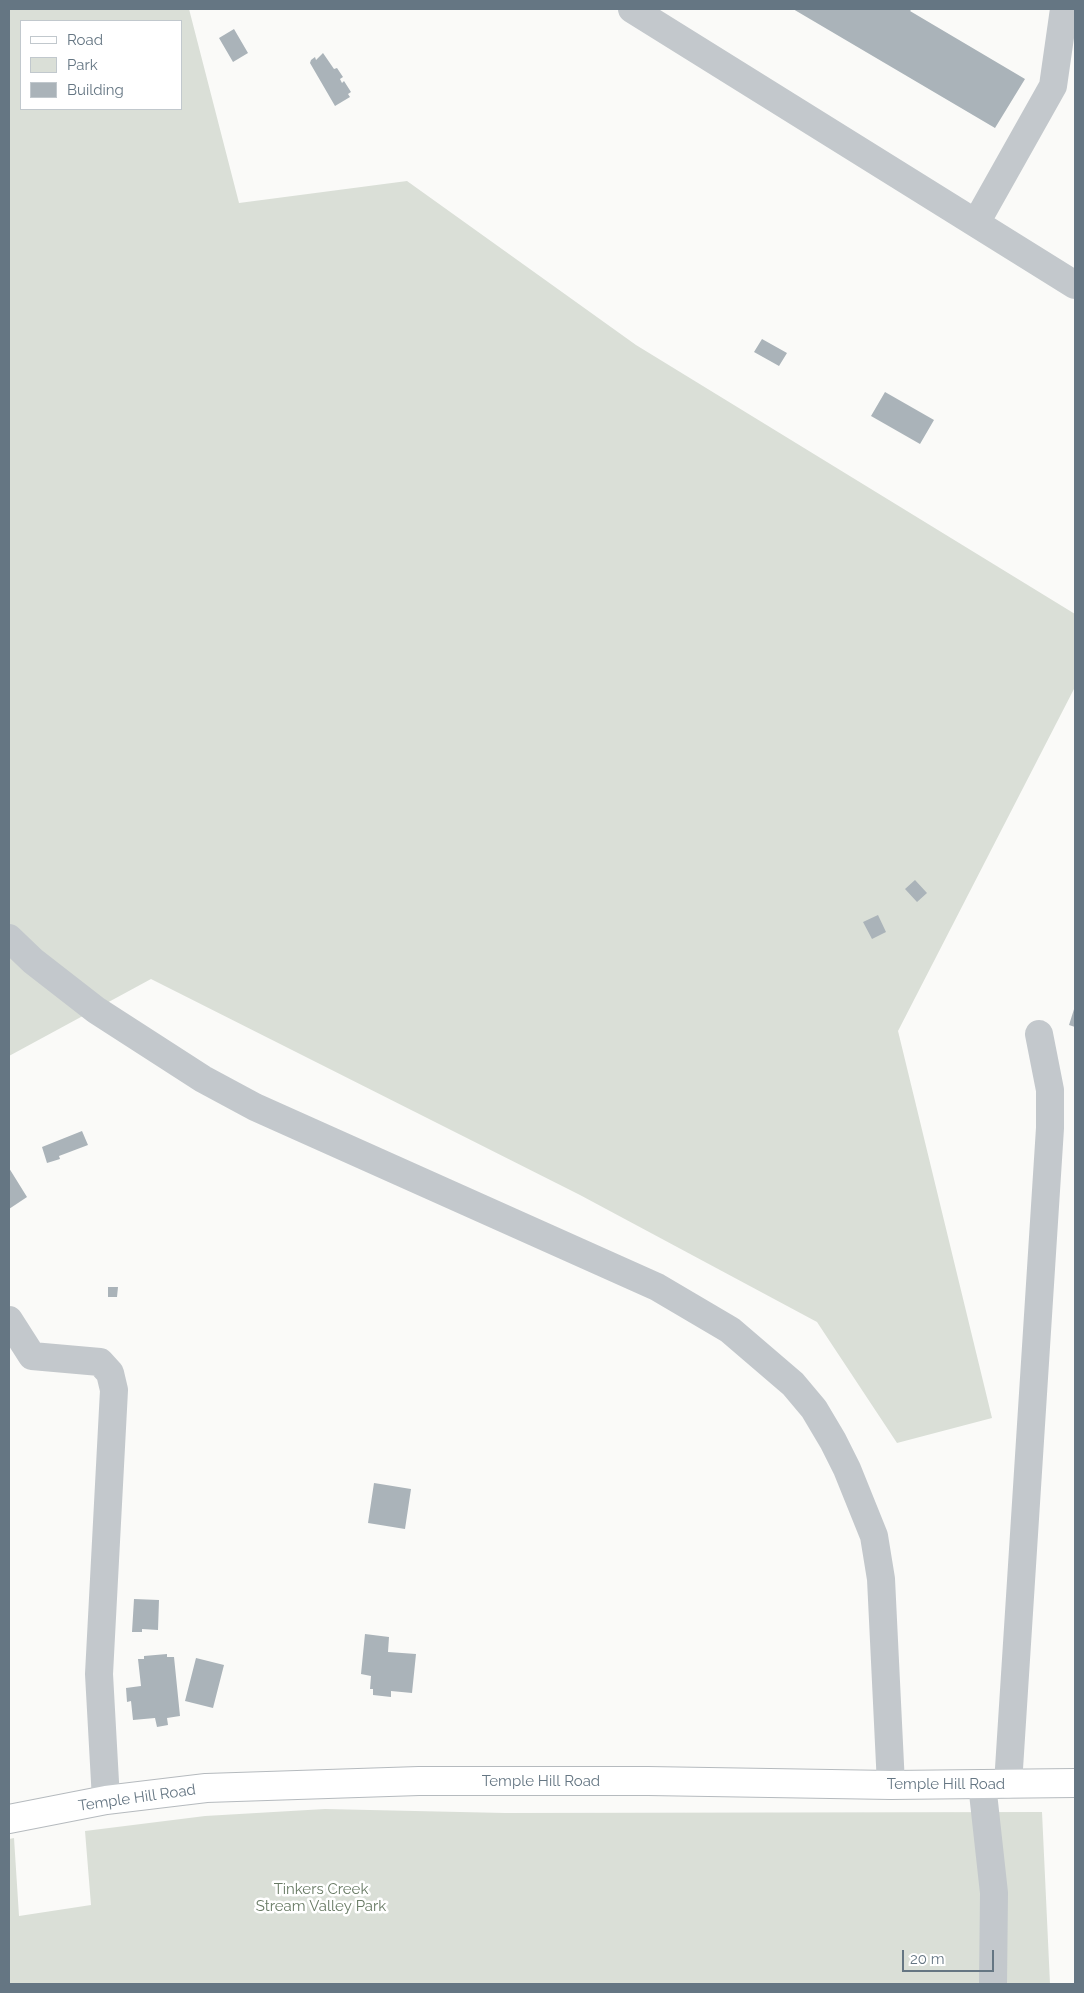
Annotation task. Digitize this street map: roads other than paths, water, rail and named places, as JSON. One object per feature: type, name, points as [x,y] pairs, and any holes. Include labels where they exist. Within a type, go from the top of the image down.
[{"type":"main road","name":"Temple Hill Road","points":[[9,1819],[106,1800],[206,1788],[419,1780],[891,1785],[1075,1783]]},
{"type":"street","points":[[632,9],[1075,284]]},
{"type":"street","points":[[976,223],[1053,86],[1064,9]]},
{"type":"street","points":[[9,938],[33,961],[96,1010],[203,1079],[254,1107],[657,1288],[730,1330],[793,1384],[814,1409],[847,1469],[874,1536],[881,1579],[891,1785]]},
{"type":"street","points":[[993,1984],[995,1784],[1050,1128],[1050,1090],[1038,1034]]},
{"type":"street","points":[[9,1320],[32,1356],[100,1362],[110,1373],[114,1390],[99,1674],[106,1800]]},
{"type":"park label","name":"Tinkers Creek Stream Valley Park","points":[[321,1898]]}]
